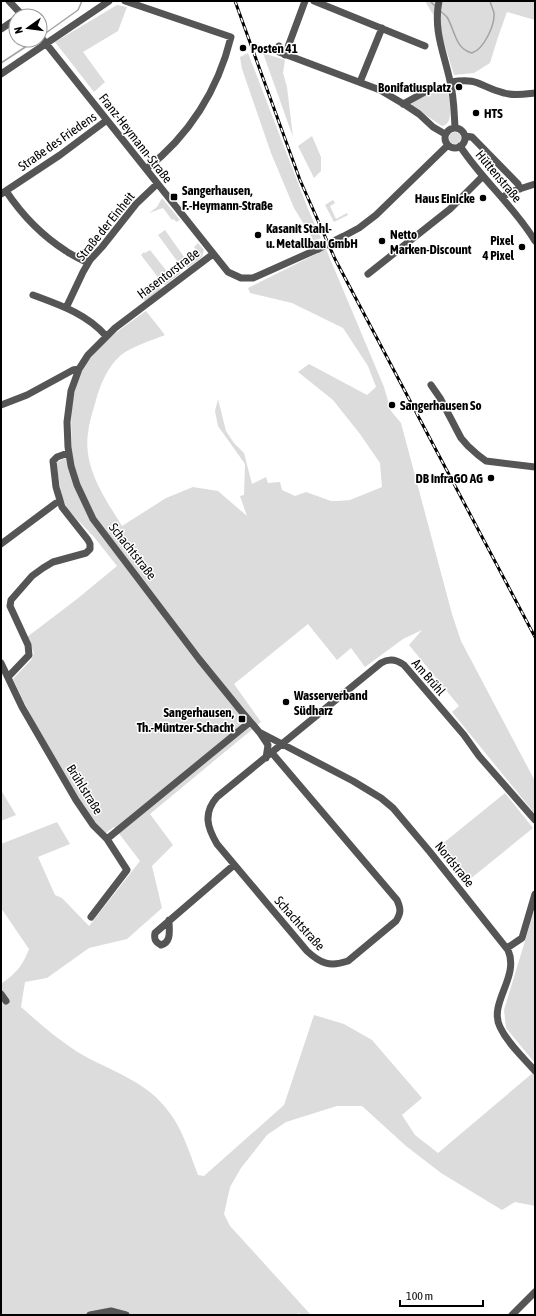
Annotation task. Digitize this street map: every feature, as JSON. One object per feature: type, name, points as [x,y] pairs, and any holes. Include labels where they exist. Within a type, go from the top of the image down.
[{"type":"street","points":[[48,36],[109,1]]},
{"type":"street","points":[[126,1],[231,37],[227,56],[208,98],[186,131],[146,170]]},
{"type":"street","points":[[285,54],[305,1]]},
{"type":"street","points":[[314,1],[425,46]]},
{"type":"street","points":[[439,3],[436,17],[438,38],[450,82],[454,105],[455,127]]},
{"type":"street","points":[[360,82],[382,28]]},
{"type":"street","name":"Franz-Heymann-Straße","points":[[48,45],[213,254]]},
{"type":"street","points":[[279,46],[279,52],[380,90],[419,114],[433,127],[445,134]]},
{"type":"street","points":[[1,74],[32,48]]},
{"type":"street","points":[[450,82],[467,80],[474,81],[502,93],[513,95],[535,93]]},
{"type":"street","points":[[403,104],[434,87]]},
{"type":"street","name":"Straße des Friedens","points":[[3,193],[60,155],[107,120]]},
{"type":"street","points":[[448,145],[445,140],[445,134],[450,129],[455,127]]},
{"type":"street","points":[[455,127],[461,130],[465,136],[472,137],[518,184],[520,189]]},
{"type":"street","name":"Hüttenstraße","points":[[448,145],[454,148],[460,146],[464,142],[465,136]]},
{"type":"street","name":"Hasentorstraße","points":[[79,369],[88,355],[106,336],[213,254],[230,274],[247,279],[261,275],[318,249],[359,228],[376,215],[448,145]]},
{"type":"street","name":"Hüttenstraße","points":[[460,146],[470,162],[503,197],[535,241]]},
{"type":"street","points":[[368,274],[450,209],[483,176]]},
{"type":"street","name":"Straße der Einheit","points":[[66,308],[88,264],[136,204],[157,184]]},
{"type":"street","points":[[503,197],[510,192],[535,184]]},
{"type":"street","points":[[3,193],[47,238],[88,264]]},
{"type":"street","points":[[33,295],[80,315],[96,326],[106,336]]},
{"type":"street","points":[[1,404],[27,395],[73,370],[79,369]]},
{"type":"street","name":"Schachtstraße","points":[[79,369],[67,413],[68,453],[77,485],[93,519],[200,659],[260,733],[268,745],[266,758]]},
{"type":"street","points":[[431,385],[441,399],[461,438],[478,455],[486,461],[535,467]]},
{"type":"street","points":[[8,677],[29,655],[28,645],[10,606],[11,600],[32,576],[53,562],[86,553],[90,549],[88,540],[66,514],[59,502],[53,461],[56,457],[68,453]]},
{"type":"street","points":[[1,544],[59,502]]},
{"type":"street","name":"Am Brühl","points":[[283,744],[382,662],[396,660],[404,665],[464,735],[479,756],[535,820]]},
{"type":"street","name":"Brühlstraße","points":[[1,663],[22,707],[76,800],[93,825],[107,839],[127,870],[91,917]]},
{"type":"street","points":[[107,839],[250,722]]},
{"type":"street","name":"Nordstraße","points":[[260,733],[353,781],[381,798],[393,808],[507,948],[510,956],[511,968],[498,1008],[497,1017],[500,1027],[506,1037],[535,1071]]},
{"type":"street","name":"Schachtstraße","points":[[272,753],[397,900],[400,908],[400,914],[396,921],[348,961],[338,964],[329,964],[314,958],[216,844],[208,824],[208,813],[217,797],[283,744]]},
{"type":"street","points":[[170,920],[234,865]]},
{"type":"street","points":[[507,948],[522,938],[535,894]]},
{"type":"street","points":[[1,994],[6,1001]]},
{"type":"street","points":[[512,1315],[535,1292]]},
{"type":"street","points":[[90,1315],[111,1311],[126,1315]]},
{"type":"shaded area","points":[[425,1],[535,1],[535,20],[507,12],[490,63],[474,73],[454,75],[438,23]]},
{"type":"shaded area","points":[[117,5],[127,7],[118,31],[83,52],[105,82],[94,92],[55,42]]},
{"type":"shaded area","points":[[248,53],[308,209],[321,238],[314,241],[294,208],[271,153],[242,69],[240,57]]},
{"type":"shaded area","points":[[263,53],[285,60],[283,73],[287,87],[293,137]]},
{"type":"shaded area","points":[[447,84],[450,101],[450,115],[449,120],[442,126],[412,106],[411,101]]},
{"type":"shaded area","points":[[453,132],[457,132],[461,138],[457,144],[453,144],[449,140],[449,136]]},
{"type":"shaded area","points":[[312,136],[321,157],[321,171],[314,178],[298,146]]},
{"type":"shaded area","points":[[162,198],[180,220],[176,222],[174,219],[172,220],[163,208],[149,213],[157,207]]},
{"type":"shaded area","points":[[333,200],[335,203],[330,206],[336,219],[347,213],[348,215],[334,222],[325,205]]},
{"type":"shaded area","points":[[165,230],[187,261],[198,252],[194,247],[198,243],[204,250],[202,257],[188,268],[183,262],[180,265],[158,235]]},
{"type":"shaded area","points":[[326,249],[384,387],[391,411],[401,423],[452,614],[461,641],[535,781],[535,814],[452,712],[459,706],[409,645],[422,630],[403,639],[365,667],[351,648],[337,660],[308,624],[234,684],[261,722],[150,814],[173,845],[152,866],[162,908],[127,939],[89,948],[47,978],[25,982],[21,1007],[54,1035],[76,1051],[123,1075],[156,1097],[176,1122],[198,1175],[204,1176],[284,1105],[314,1015],[344,1024],[372,1040],[422,1098],[402,1115],[415,1135],[438,1153],[535,1071],[535,1206],[515,1202],[502,1210],[441,1173],[406,1146],[362,1106],[337,1106],[286,1122],[267,1135],[241,1168],[230,1187],[224,1214],[230,1226],[311,1315],[301,1315],[299,1313],[295,1315],[1,1315],[1,984],[18,969],[24,961],[29,949],[1,908],[1,844],[57,822],[70,844],[38,857],[55,895],[62,898],[89,926],[140,861],[114,827],[106,833],[98,826],[85,809],[40,732],[13,679],[31,660],[34,653],[27,637],[117,566],[94,537],[68,510],[62,497],[56,463],[73,456],[71,419],[74,392],[84,367],[93,355],[114,334],[146,311],[165,335],[131,349],[116,359],[105,376],[100,388],[91,416],[88,433],[87,446],[92,470],[102,493],[122,526],[166,498],[193,487],[218,491],[247,516],[240,496],[244,495],[245,464],[218,426],[215,411],[218,399],[226,431],[234,443],[244,453],[252,484],[266,477],[268,483],[280,482],[282,490],[295,496],[306,492],[331,501],[350,500],[382,487],[380,463],[360,434],[333,400],[298,372],[309,364],[367,395],[376,387],[368,366],[343,328],[292,303],[250,293],[248,288]]},
{"type":"shaded area","points":[[150,250],[169,274],[160,280],[141,255]]},
{"type":"shaded area","points":[[177,269],[181,273],[165,285],[161,281]]},
{"type":"shaded area","points":[[158,283],[161,289],[145,301],[141,297]]},
{"type":"shaded area","points":[[1,790],[16,815],[1,821]]},
{"type":"shaded area","points":[[505,793],[533,828],[464,884],[436,849]]},
{"type":"shaded area","points":[[535,908],[535,1063],[506,1028],[504,1010]]},
{"type":"waterway","points":[[48,31],[78,10],[82,1]]},
{"type":"waterway","points":[[430,1],[436,7]]},
{"type":"waterway","points":[[440,11],[450,22],[456,38],[462,48],[472,53],[481,47],[491,30],[494,13],[490,1]]},
{"type":"waterway","points":[[1,63],[24,48]]},
{"type":"railway","points":[[235,1],[300,180],[335,259],[535,637]]},
{"type":"place","name":"Posten 41","points":[[243,48]]},
{"type":"place","name":"Bonifatiusplatz","points":[[459,87]]},
{"type":"place","name":"HTS","points":[[476,113]]},
{"type":"place","name":"Sangerhausen, F.-Heymann-Straße","points":[[174,197]]},
{"type":"place","name":"Haus Einicke","points":[[483,198]]},
{"type":"place","name":"Kasanit Stahl- u. Metallbau GmbH","points":[[258,235]]},
{"type":"place","name":"Netto Marken-Discount","points":[[382,241]]},
{"type":"place","name":"Pixel 4 Pixel","points":[[522,247]]},
{"type":"place","name":"Sangerhausen So","points":[[392,405]]},
{"type":"place","name":"DB InfraGO AG","points":[[491,478]]},
{"type":"place","name":"Wasserverband Südharz","points":[[286,702]]},
{"type":"place","name":"Sangerhausen, Th.-Müntzer-Schacht","points":[[242,719]]}]
